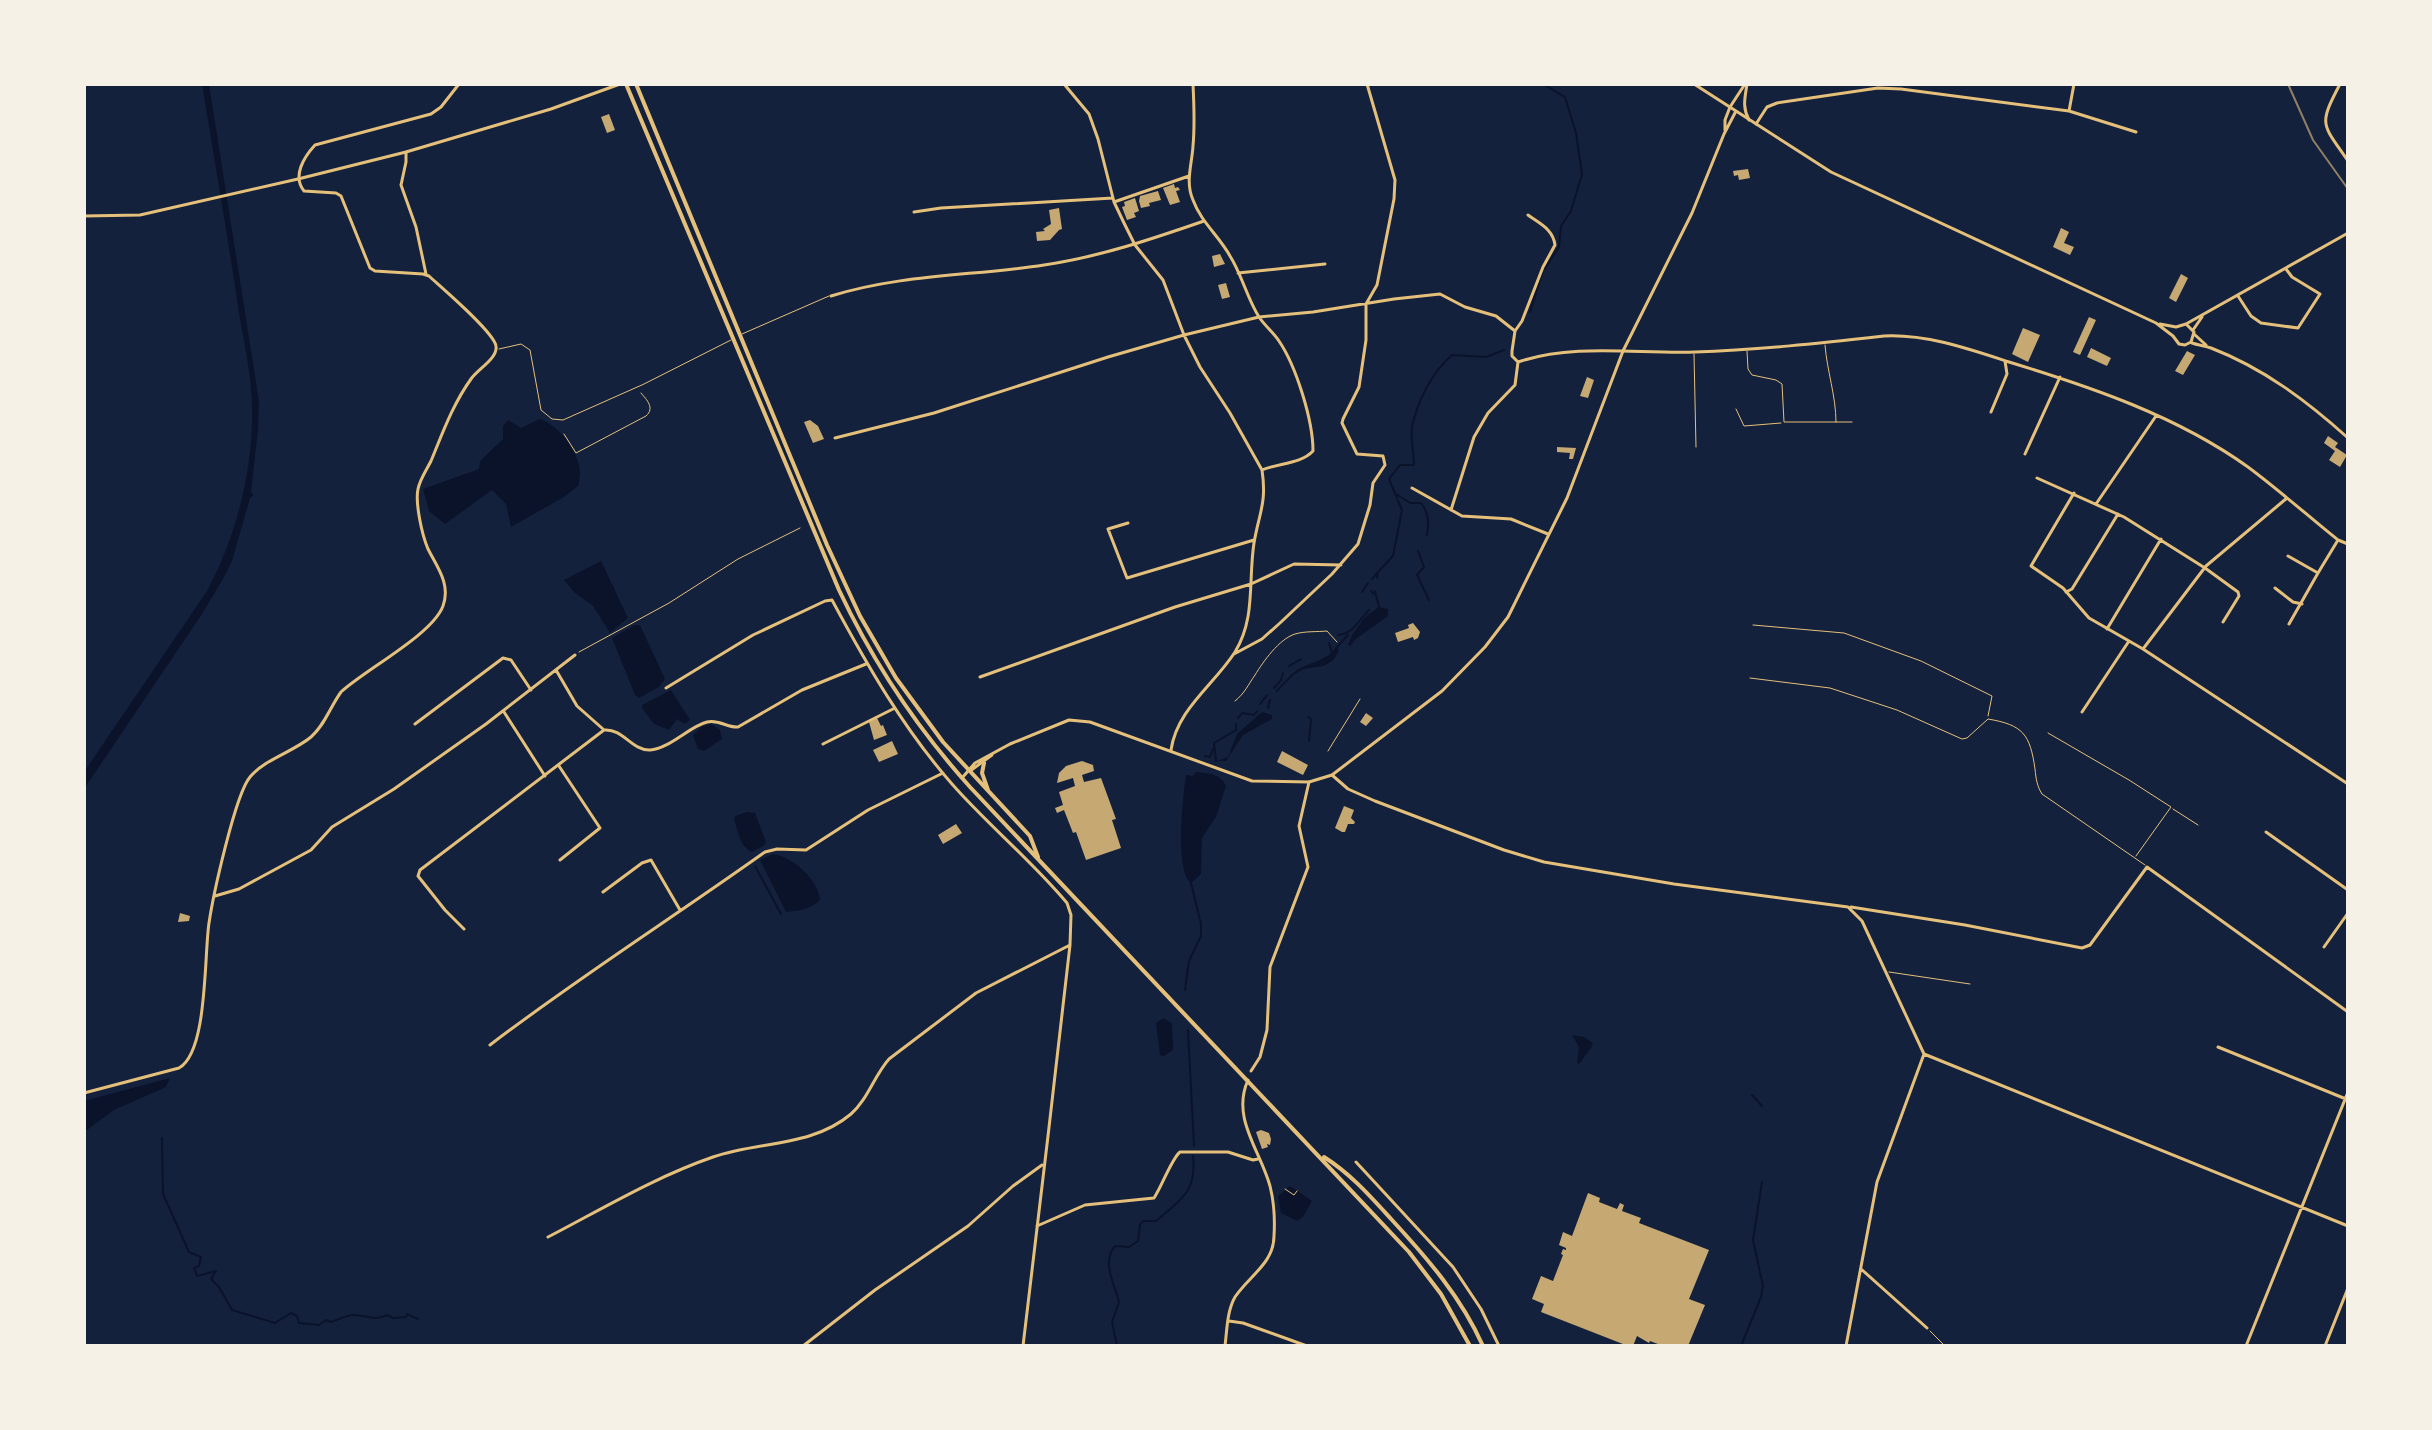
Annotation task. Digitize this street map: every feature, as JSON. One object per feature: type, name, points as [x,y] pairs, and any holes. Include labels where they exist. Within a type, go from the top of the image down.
[{"type":"main road","points":[[623,84],[817,541],[855,624],[901,701],[962,778],[1421,1265],[1470,1346]]},
{"type":"main road","points":[[636,84],[827,545],[866,627],[920,713],[1030,836],[1039,859]]},
{"type":"main road","points":[[984,763],[982,773],[988,792]]},
{"type":"main road","points":[[1317,1153],[1345,1171],[1433,1266],[1459,1301],[1483,1346]]},
{"type":"street","points":[[426,274],[375,271],[370,268],[341,196],[304,191],[298,179],[304,157],[315,145],[431,114],[441,107],[459,84]]},
{"type":"street","points":[[84,216],[140,215],[298,179],[406,152],[623,84]]},
{"type":"street","points":[[1064,84],[1089,114],[1113,200],[1135,245],[1163,280],[1184,335],[1262,470],[1265,488],[1264,505],[1254,540],[1250,614],[1246,630],[1234,654],[1180,719],[1173,734],[1171,750]]},
{"type":"street","points":[[1193,84],[1189,189],[1204,221],[1227,250],[1259,317],[1280,342],[1304,397],[1313,444],[1313,451],[1307,457],[1262,470]]},
{"type":"street","points":[[1234,654],[1262,639],[1341,565],[1358,544],[1373,483],[1385,465],[1383,456],[1357,454],[1346,433],[1343,419],[1359,387],[1366,340],[1366,304],[1377,285],[1394,199],[1395,180],[1367,84]]},
{"type":"street","points":[[1694,84],[1831,172],[2156,323],[2182,345],[2191,342],[2208,347],[2279,382],[2348,438]]},
{"type":"street","points":[[1724,134],[1730,107],[1746,84]]},
{"type":"street","points":[[1746,84],[1743,104],[1749,120]]},
{"type":"street","points":[[2069,111],[2074,84]]},
{"type":"street","points":[[2340,84],[2324,116],[2326,127],[2348,161]]},
{"type":"street","points":[[1756,124],[1767,107],[1777,103],[1878,88],[2069,111],[2136,132]]},
{"type":"street","points":[[953,785],[975,763],[995,752],[1054,725],[1077,720],[1171,750],[1252,781],[1309,782],[1332,775],[1442,691],[1485,647],[1508,617],[1574,479],[1623,351],[1692,213],[1724,134],[1743,104]]},
{"type":"street","points":[[84,1093],[179,1068],[187,1062],[199,1024],[205,987],[208,926],[214,896],[245,784],[252,774],[322,727],[341,692],[416,637],[434,620],[443,606],[444,579],[427,546],[420,520],[418,490],[456,401],[497,349],[494,339],[426,274],[416,227],[401,185],[406,152]]},
{"type":"street","points":[[914,212],[1113,200],[1189,176]]},
{"type":"street","points":[[1518,362],[1512,356],[1515,331],[1555,245],[1548,229],[1528,215]]},
{"type":"street","points":[[831,296],[905,279],[1046,265],[1135,245],[1204,221]]},
{"type":"street","points":[[2156,323],[2176,327],[2186,324],[2348,233]]},
{"type":"street","points":[[1238,273],[1325,264]]},
{"type":"street","points":[[2238,296],[2256,320],[2298,328],[2320,294],[2292,277],[2286,269]]},
{"type":"street","points":[[835,438],[934,413],[1184,335],[1259,317],[1440,294],[1454,303],[1496,316],[1515,331]]},
{"type":"street","points":[[2191,342],[2204,314]]},
{"type":"street","points":[[2186,324],[2208,347]]},
{"type":"street","points":[[2173,336],[2176,327]]},
{"type":"street","points":[[1518,362],[1555,355],[1623,351],[1694,352],[1913,336],[1979,351],[2060,377],[2156,416],[2211,444],[2247,467],[2338,540],[2348,544]]},
{"type":"street","points":[[1991,412],[2007,374],[2005,361]]},
{"type":"street","points":[[1451,510],[1474,437],[1488,413],[1515,385],[1518,362]]},
{"type":"street","points":[[2025,454],[2060,377]]},
{"type":"street","points":[[2096,504],[2156,416]]},
{"type":"street","points":[[2037,478],[2118,514],[2161,539],[2238,592],[2239,596],[2223,622]]},
{"type":"street","points":[[1412,488],[1462,516],[1511,519],[1548,534]]},
{"type":"street","points":[[2074,493],[2031,566],[2066,592],[2089,618],[2143,649],[2348,784]]},
{"type":"street","points":[[2143,649],[2205,568],[2287,498]]},
{"type":"street","points":[[2066,592],[2072,589],[2118,514]]},
{"type":"street","points":[[1128,523],[1108,529],[1127,578],[1254,540]]},
{"type":"street","points":[[2107,629],[2161,539]]},
{"type":"street","points":[[2289,624],[2338,540]]},
{"type":"street","points":[[2288,556],[2318,573]]},
{"type":"street","points":[[980,677],[1175,607],[1251,584],[1294,564],[1341,565]]},
{"type":"street","points":[[2348,571],[2348,578]]},
{"type":"street","points":[[2275,588],[2293,602],[2302,604]]},
{"type":"street","points":[[666,688],[773,624],[832,600],[866,664],[943,773],[1067,903],[1071,915],[1070,945],[1023,1346]]},
{"type":"street","points":[[2082,712],[2129,641]]},
{"type":"street","points":[[214,896],[239,889],[305,854],[332,827],[394,789],[504,711],[575,655]]},
{"type":"street","points":[[415,724],[503,658],[511,660],[531,690]]},
{"type":"street","points":[[464,929],[418,876],[420,870],[604,730],[610,729],[643,749],[653,750],[707,722],[738,727],[802,690],[866,664]]},
{"type":"street","points":[[556,670],[577,706],[604,730]]},
{"type":"street","points":[[823,744],[895,708]]},
{"type":"street","points":[[504,711],[545,776]]},
{"type":"street","points":[[969,771],[995,752]]},
{"type":"street","points":[[559,766],[600,828],[560,860]]},
{"type":"street","points":[[490,1045],[572,984],[765,852],[777,849],[806,850],[868,810],[943,773]]},
{"type":"street","points":[[1332,775],[1348,789],[1375,801],[1467,837],[1544,862],[1674,884],[1965,925],[2082,948],[2090,945],[2147,867],[2348,1012]]},
{"type":"street","points":[[1251,1071],[1260,1057],[1267,1030],[1270,967],[1308,867],[1299,826],[1309,782]]},
{"type":"street","points":[[2266,832],[2348,890]]},
{"type":"street","points":[[603,892],[642,863],[651,860],[681,911]]},
{"type":"street","points":[[1848,907],[1862,921],[1924,1054],[2348,1226]]},
{"type":"street","points":[[2324,947],[2348,913]]},
{"type":"street","points":[[548,1237],[691,1165],[755,1145],[812,1136],[835,1124],[862,1102],[889,1059],[976,993],[1070,945]]},
{"type":"street","points":[[2218,1047],[2346,1099]]},
{"type":"street","points":[[1846,1346],[1877,1182],[1924,1054]]},
{"type":"street","points":[[1225,1346],[1230,1307],[1271,1255],[1275,1239],[1269,1184],[1242,1111],[1243,1091],[1248,1080]]},
{"type":"street","points":[[2246,1346],[2348,1092]]},
{"type":"street","points":[[1037,1226],[1085,1205],[1154,1198],[1175,1155],[1180,1152],[1228,1152],[1258,1159]]},
{"type":"street","points":[[1356,1162],[1453,1267],[1481,1309],[1499,1346]]},
{"type":"street","points":[[803,1346],[875,1290],[968,1226],[1044,1163]]},
{"type":"street","points":[[1861,1268],[1927,1328]]},
{"type":"street","points":[[2325,1346],[2348,1288]]},
{"type":"street","points":[[1229,1321],[1307,1346]]},
{"type":"lane","points":[[738,332],[742,334],[768,324],[831,296]]},
{"type":"lane","points":[[497,349],[521,344],[530,350],[541,410],[552,419],[563,420],[638,387],[727,341],[733,341]]},
{"type":"lane","points":[[1824,343],[1836,403],[1836,422]]},
{"type":"lane","points":[[1747,349],[1748,369],[1752,375],[1782,384],[1784,422]]},
{"type":"lane","points":[[1694,352],[1696,447]]},
{"type":"lane","points":[[1736,409],[1744,426],[1784,422],[1852,422]]},
{"type":"lane","points":[[1750,678],[1830,688],[1897,710],[1962,739],[1988,719],[1992,696],[1921,661],[1844,633],[1753,625]]},
{"type":"lane","points":[[1988,719],[2019,728],[2026,736],[2033,753],[2037,786],[2042,794],[2147,867]]},
{"type":"lane","points":[[2048,733],[2198,825]]},
{"type":"lane","points":[[2135,858],[2171,807]]},
{"type":"lane","points":[[1886,971],[1970,984]]},
{"type":"path","points":[[564,434],[576,453],[646,416],[650,405],[638,387]]},
{"type":"path","points":[[575,655],[669,603],[738,559],[800,528]]},
{"type":"path","points":[[1235,701],[1246,691],[1257,671],[1289,637],[1327,631],[1337,642]]},
{"type":"path","points":[[1328,751],[1360,699]]},
{"type":"path","points":[[1285,1189],[1294,1195],[1297,1191]]},
{"type":"path","points":[[1927,1328],[1945,1346]]},
{"type":"water","points":[[202,84],[209,84],[259,401],[251,492],[254,495],[250,498],[232,561],[223,579],[84,789],[84,772],[207,591],[234,526],[246,480],[252,432],[251,383]]},
{"type":"water","points":[[540,419],[561,433],[572,448],[579,464],[578,486],[511,527],[506,504],[492,490],[445,524],[429,511],[423,489],[479,469],[480,461],[503,439],[503,426],[508,420],[521,428]]},
{"type":"water","points":[[601,561],[628,618],[610,633],[593,606],[564,580]]},
{"type":"water","points":[[1379,607],[1388,609],[1388,616],[1348,645],[1365,617]]},
{"type":"water","points":[[640,625],[665,679],[659,687],[639,698],[635,695],[612,638]]},
{"type":"water","points":[[1336,647],[1339,650],[1331,662],[1300,671],[1276,693],[1293,673],[1328,656]]},
{"type":"water","points":[[671,690],[690,720],[685,724],[677,719],[669,730],[654,724],[642,705]]},
{"type":"water","points":[[1262,712],[1272,715],[1272,719],[1243,735],[1226,761],[1217,761],[1228,757],[1237,734]]},
{"type":"water","points":[[711,724],[720,730],[722,739],[704,751],[698,749],[693,735],[701,727]]},
{"type":"water","points":[[1196,772],[1217,777],[1226,786],[1216,817],[1202,838],[1201,874],[1191,883],[1183,863],[1181,832],[1186,775],[1193,776]]},
{"type":"water","points":[[747,812],[755,813],[766,842],[752,852],[742,843],[734,819]]},
{"type":"water","points":[[773,854],[788,860],[810,877],[818,892],[820,900],[817,903],[786,912],[760,860]]},
{"type":"water","points":[[1163,1018],[1172,1023],[1173,1050],[1164,1056],[1160,1055],[1156,1023]]},
{"type":"water","points":[[1572,1035],[1584,1037],[1593,1043],[1579,1064],[1579,1047]]},
{"type":"water","points":[[170,1078],[166,1087],[114,1110],[84,1132],[84,1101]]},
{"type":"water","points":[[1290,1186],[1312,1201],[1297,1221],[1281,1213],[1278,1196]]},
{"type":"building","points":[[609,114],[615,130],[607,133],[601,117]]},
{"type":"building","points":[[1748,169],[1750,178],[1739,180],[1738,175],[1734,176],[1733,171]]},
{"type":"building","points":[[1174,184],[1180,190],[1176,191],[1180,202],[1170,205],[1163,188]]},
{"type":"building","points":[[1158,191],[1161,200],[1141,208],[1140,196]]},
{"type":"building","points":[[1135,198],[1139,211],[1134,213],[1136,217],[1127,220],[1122,207],[1125,206],[1124,202]]},
{"type":"building","points":[[1059,208],[1062,229],[1050,240],[1037,241],[1036,232],[1045,231],[1043,229],[1051,224],[1049,210]]},
{"type":"building","points":[[2061,228],[2069,232],[2064,243],[2074,247],[2070,255],[2053,247]]},
{"type":"building","points":[[1220,254],[1225,264],[1214,267],[1212,256]]},
{"type":"building","points":[[2181,274],[2188,278],[2176,302],[2169,298]]},
{"type":"building","points":[[1226,283],[1230,297],[1222,299],[1218,285]]},
{"type":"building","points":[[2089,317],[2096,320],[2080,355],[2073,352]]},
{"type":"building","points":[[2023,328],[2040,335],[2028,362],[2012,354]]},
{"type":"building","points":[[2091,348],[2111,358],[2107,366],[2087,357]]},
{"type":"building","points":[[2187,351],[2195,355],[2183,375],[2175,371]]},
{"type":"building","points":[[1587,377],[1594,380],[1588,398],[1580,396]]},
{"type":"building","points":[[810,420],[818,426],[824,439],[813,443],[804,422]]},
{"type":"building","points":[[2328,436],[2338,443],[2335,447],[2347,455],[2340,467],[2329,460],[2335,451],[2324,443]]},
{"type":"building","points":[[1557,447],[1576,448],[1573,459],[1569,459],[1570,453],[1557,452]]},
{"type":"building","points":[[1413,623],[1420,632],[1418,638],[1398,642],[1395,633],[1409,628],[1408,625]]},
{"type":"building","points":[[1366,713],[1373,718],[1366,726],[1360,722]]},
{"type":"building","points":[[877,718],[887,735],[874,740],[869,722]]},
{"type":"building","points":[[892,741],[898,754],[879,762],[873,750]]},
{"type":"building","points":[[1282,751],[1308,765],[1303,775],[1277,762]]},
{"type":"building","points":[[1082,761],[1093,765],[1094,771],[1082,775],[1084,782],[1101,778],[1116,819],[1112,820],[1121,848],[1086,860],[1064,810],[1057,813],[1055,808],[1063,805],[1059,792],[1075,786],[1073,778],[1057,783],[1059,773],[1066,766]]},
{"type":"building","points":[[1344,806],[1354,810],[1351,818],[1355,822],[1348,824],[1342,832],[1335,828]]},
{"type":"building","points":[[956,824],[962,833],[943,844],[938,835]]},
{"type":"building","points":[[180,913],[190,916],[189,921],[178,922]]},
{"type":"building","points":[[1256,1132],[1269,1133],[1271,1139],[1270,1145],[1262,1149]]},
{"type":"building","points":[[1588,1193],[1600,1198],[1599,1202],[1617,1209],[1620,1203],[1624,1205],[1622,1211],[1641,1218],[1639,1223],[1709,1250],[1689,1299],[1705,1305],[1688,1346],[1663,1346],[1637,1336],[1633,1346],[1628,1346],[1541,1312],[1544,1304],[1532,1299],[1541,1276],[1553,1281],[1563,1249],[1566,1250],[1559,1245],[1563,1232],[1572,1236]]},
{"type":"waterway","points":[[1530,312],[1543,271],[1559,247],[1561,226],[1571,211],[1582,174],[1576,133],[1565,97],[1543,84]]},
{"type":"waterway","points":[[1377,578],[1378,572],[1393,556],[1402,510],[1389,479],[1400,465],[1414,465],[1412,427],[1426,388],[1452,355],[1486,357],[1504,350]]},
{"type":"waterway","points":[[1396,494],[1410,503],[1421,503],[1428,518],[1427,535]]},
{"type":"waterway","points":[[1418,551],[1424,567],[1417,575],[1429,600]]},
{"type":"waterway","points":[[1372,579],[1378,572]]},
{"type":"waterway","points":[[1362,592],[1368,583]]},
{"type":"waterway","points":[[1371,591],[1374,594]]},
{"type":"waterway","points":[[1375,591],[1379,607]]},
{"type":"waterway","points":[[1338,635],[1352,630],[1369,610]]},
{"type":"waterway","points":[[1336,648],[1348,635]]},
{"type":"waterway","points":[[1329,643],[1332,653]]},
{"type":"waterway","points":[[1289,666],[1301,659]]},
{"type":"waterway","points":[[1274,688],[1283,673]]},
{"type":"waterway","points":[[1260,704],[1267,695]]},
{"type":"waterway","points":[[1268,708],[1270,700]]},
{"type":"waterway","points":[[1238,718],[1242,713],[1254,715],[1257,711]]},
{"type":"waterway","points":[[1309,741],[1311,721]]},
{"type":"waterway","points":[[1216,761],[1214,743],[1236,730],[1236,724]]},
{"type":"waterway","points":[[1205,756],[1210,757],[1213,749]]},
{"type":"waterway","points":[[755,866],[781,914]]},
{"type":"waterway","points":[[1185,990],[1189,961],[1201,936],[1191,883]]},
{"type":"waterway","points":[[1188,1030],[1194,1146]]},
{"type":"waterway","points":[[1752,1095],[1762,1106]]},
{"type":"waterway","points":[[162,1138],[163,1194],[189,1252],[201,1257],[199,1266],[194,1268],[197,1276],[216,1271],[211,1279],[232,1310],[275,1323],[291,1313],[297,1316],[299,1323],[319,1325],[326,1320],[331,1322],[352,1315],[374,1318],[387,1315],[393,1318],[406,1317],[407,1314],[418,1319]]},
{"type":"waterway","points":[[1117,1346],[1112,1322],[1119,1302],[1109,1266],[1111,1252],[1115,1246],[1129,1247],[1138,1241],[1143,1221],[1156,1221],[1185,1194],[1192,1179],[1193,1156]]},
{"type":"waterway","points":[[1741,1346],[1763,1286],[1753,1240],[1762,1182]]},
{"type":"railway","points":[[2288,84],[2313,140],[2348,189]]}]
